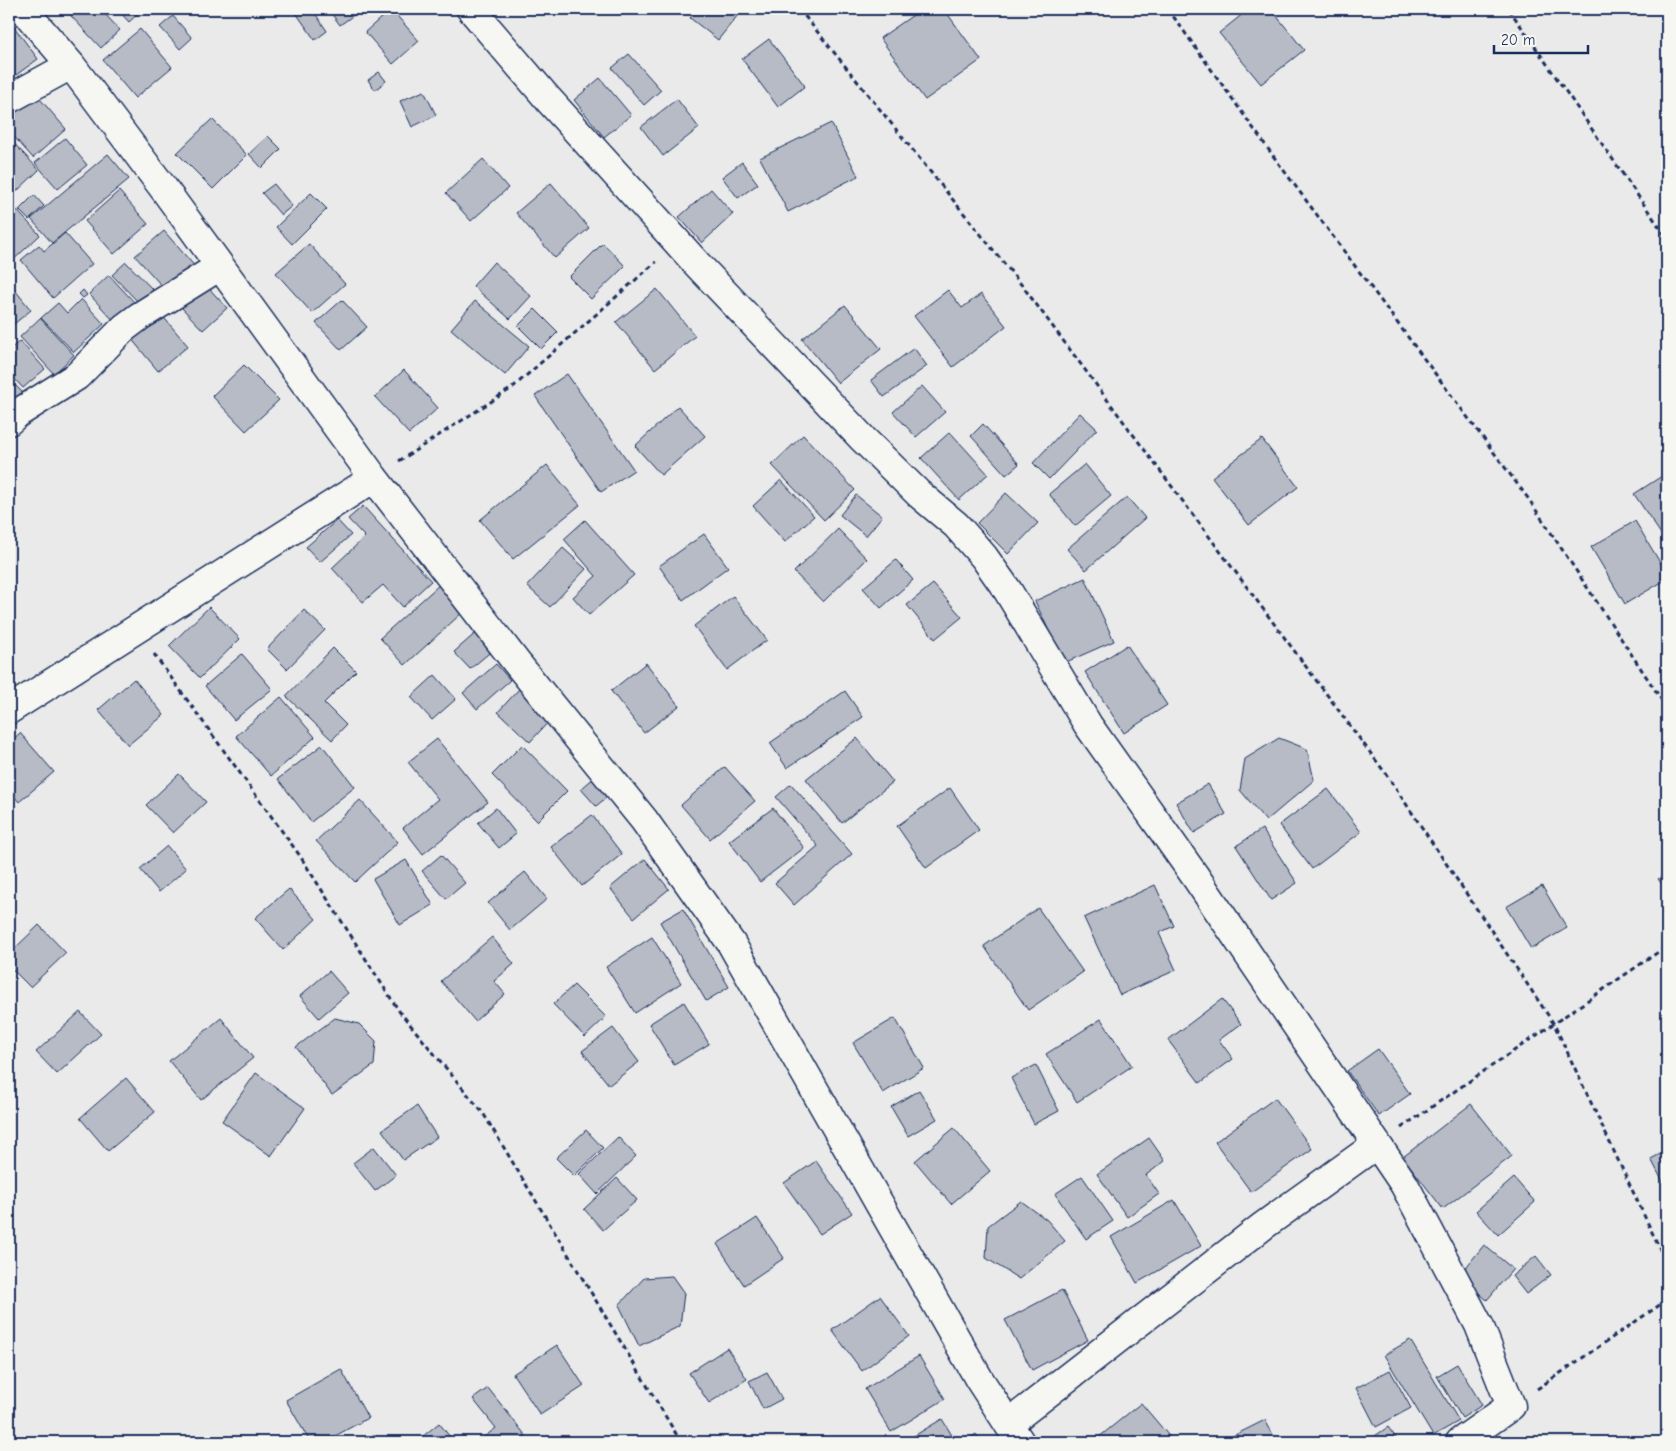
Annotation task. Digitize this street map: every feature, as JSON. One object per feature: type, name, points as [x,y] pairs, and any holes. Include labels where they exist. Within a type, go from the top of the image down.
[{"type":"street","points":[[25,9],[71,65],[374,478],[516,662],[644,820],[731,943],[979,1378],[1014,1433],[1263,1226],[1377,1144]]},
{"type":"street","points":[[471,9],[548,99],[678,243],[863,439],[919,494],[956,525],[984,558],[1008,591],[1088,724],[1195,876],[1404,1184],[1479,1325],[1512,1406],[1460,1442]]},
{"type":"street","points":[[9,99],[71,65]]},
{"type":"street","points":[[9,421],[18,413],[76,376],[135,320],[220,266]]},
{"type":"street","points":[[9,710],[374,478]]},
{"type":"path","points":[[799,9],[1024,288],[1386,774],[1554,1024],[1667,1264]]},
{"type":"path","points":[[1168,9],[1279,164],[1530,501],[1667,708]]},
{"type":"path","points":[[1509,9],[1667,238]]},
{"type":"path","points":[[374,478],[512,388],[678,243]]},
{"type":"path","points":[[136,630],[300,856],[400,1012],[483,1113],[680,1442]]},
{"type":"path","points":[[1377,1144],[1667,946]]},
{"type":"path","points":[[1512,1406],[1667,1300]]},
{"type":"building","points":[[78,9],[100,9],[120,30],[101,48],[71,16]]},
{"type":"building","points":[[117,9],[143,9],[129,22]]},
{"type":"building","points":[[312,9],[327,31],[315,40],[294,10]]},
{"type":"building","points":[[328,9],[362,9],[340,25]]},
{"type":"building","points":[[391,9],[419,41],[393,64],[365,32]]},
{"type":"building","points":[[697,9],[730,9],[738,15],[718,40],[690,18]]},
{"type":"building","points":[[922,9],[944,9],[981,60],[925,100],[880,38]]},
{"type":"building","points":[[1249,9],[1271,9],[1304,50],[1261,84],[1219,33]]},
{"type":"building","points":[[173,16],[192,38],[180,49],[160,27]]},
{"type":"building","points":[[9,20],[38,59],[16,75],[9,65]]},
{"type":"building","points":[[140,29],[172,67],[135,98],[103,60]]},
{"type":"building","points":[[769,39],[805,86],[778,107],[742,59]]},
{"type":"building","points":[[629,54],[661,90],[644,105],[612,68]]},
{"type":"building","points":[[379,72],[386,81],[375,90],[368,80]]},
{"type":"building","points":[[600,78],[631,115],[604,137],[574,100]]},
{"type":"building","points":[[424,91],[436,115],[412,127],[400,101]]},
{"type":"building","points":[[34,92],[66,129],[33,158],[9,131],[9,115]]},
{"type":"building","points":[[677,99],[699,128],[663,156],[641,127]]},
{"type":"building","points":[[212,119],[247,155],[213,189],[177,153]]},
{"type":"building","points":[[831,123],[858,176],[788,212],[760,158]]},
{"type":"building","points":[[268,136],[281,149],[262,168],[249,154]]},
{"type":"building","points":[[9,138],[39,170],[14,194],[9,188]]},
{"type":"building","points":[[65,138],[87,165],[58,189],[35,163]]},
{"type":"building","points":[[108,154],[129,179],[52,243],[31,219]]},
{"type":"building","points":[[483,159],[508,188],[471,221],[446,193]]},
{"type":"building","points":[[742,162],[758,184],[738,198],[722,177]]},
{"type":"building","points":[[551,183],[589,228],[555,258],[516,213]]},
{"type":"building","points":[[274,184],[292,206],[281,215],[262,193]]},
{"type":"building","points":[[711,189],[733,214],[702,243],[679,217]]},
{"type":"building","points":[[119,191],[148,224],[114,254],[85,221]]},
{"type":"building","points":[[311,193],[327,209],[292,244],[276,227]]},
{"type":"building","points":[[34,195],[44,206],[29,220],[19,210]]},
{"type":"building","points":[[12,205],[40,235],[9,264],[9,207]]},
{"type":"building","points":[[164,231],[198,270],[170,295],[135,256]]},
{"type":"building","points":[[65,233],[92,264],[53,298],[21,260],[39,245],[44,251]]},
{"type":"building","points":[[603,243],[625,266],[591,299],[569,277]]},
{"type":"building","points":[[309,244],[345,284],[312,313],[276,273]]},
{"type":"building","points":[[126,262],[154,291],[140,304],[112,275]]},
{"type":"building","points":[[494,262],[531,296],[510,319],[473,286]]},
{"type":"building","points":[[109,275],[135,303],[115,322],[89,294]]},
{"type":"building","points":[[205,284],[227,308],[203,330],[181,307]]},
{"type":"building","points":[[657,289],[695,336],[655,369],[616,322]]},
{"type":"building","points":[[15,290],[31,310],[9,328],[9,295]]},
{"type":"building","points":[[83,290],[87,295],[83,298],[79,294]]},
{"type":"building","points":[[948,290],[962,308],[981,294],[1006,326],[953,367],[914,316]]},
{"type":"building","points":[[81,299],[104,324],[74,352],[41,318],[58,303],[67,313]]},
{"type":"building","points":[[342,300],[367,327],[341,350],[316,323]]},
{"type":"building","points":[[475,301],[529,346],[505,375],[451,329]]},
{"type":"building","points":[[845,305],[881,349],[838,383],[802,339]]},
{"type":"building","points":[[535,309],[558,332],[541,349],[518,326]]},
{"type":"building","points":[[160,313],[188,346],[158,371],[130,337]]},
{"type":"building","points":[[40,318],[74,355],[54,374],[20,337]]},
{"type":"building","points":[[20,341],[45,369],[23,388],[9,373],[9,350]]},
{"type":"building","points":[[914,348],[927,366],[884,397],[871,380]]},
{"type":"building","points":[[244,365],[279,400],[246,431],[212,396]]},
{"type":"building","points":[[404,370],[438,408],[409,434],[375,397]]},
{"type":"building","points":[[567,374],[634,470],[601,492],[535,396]]},
{"type":"building","points":[[12,382],[23,393],[9,408],[9,385]]},
{"type":"building","points":[[922,386],[945,412],[916,437],[893,412]]},
{"type":"building","points":[[678,406],[705,436],[661,475],[635,446]]},
{"type":"building","points":[[1080,413],[1097,429],[1049,479],[1033,463]]},
{"type":"building","points":[[983,424],[1019,464],[1006,475],[971,436]]},
{"type":"building","points":[[950,432],[988,474],[959,500],[921,458]]},
{"type":"building","points":[[803,435],[855,490],[824,520],[772,465]]},
{"type":"building","points":[[1262,439],[1298,487],[1249,525],[1212,477]]},
{"type":"building","points":[[1085,464],[1111,496],[1075,526],[1049,494]]},
{"type":"building","points":[[547,465],[580,505],[513,559],[480,520]]},
{"type":"building","points":[[1662,476],[1667,484],[1667,543],[1634,494]]},
{"type":"building","points":[[781,480],[814,516],[785,542],[753,506]]},
{"type":"building","points":[[1006,493],[1038,523],[1008,554],[977,523]]},
{"type":"building","points":[[856,495],[882,516],[866,536],[840,515]]},
{"type":"building","points":[[1127,497],[1145,518],[1086,570],[1067,549]]},
{"type":"building","points":[[363,506],[431,581],[403,607],[383,585],[363,602],[332,568],[365,537],[348,519]]},
{"type":"building","points":[[337,520],[351,535],[320,562],[306,547]]},
{"type":"building","points":[[585,520],[634,575],[589,615],[573,597],[596,576],[564,539]]},
{"type":"building","points":[[1635,521],[1667,574],[1667,579],[1625,604],[1591,547]]},
{"type":"building","points":[[838,529],[867,559],[823,602],[794,572]]},
{"type":"building","points":[[704,534],[728,567],[683,600],[659,566]]},
{"type":"building","points":[[563,548],[586,569],[550,607],[527,586]]},
{"type":"building","points":[[896,560],[913,580],[881,608],[863,588]]},
{"type":"building","points":[[1085,578],[1114,641],[1064,663],[1035,601]]},
{"type":"building","points":[[440,584],[464,611],[405,665],[380,638]]},
{"type":"building","points":[[933,584],[962,617],[935,639],[907,605]]},
{"type":"building","points":[[733,596],[767,640],[727,670],[694,626]]},
{"type":"building","points":[[209,607],[240,639],[200,678],[169,646]]},
{"type":"building","points":[[304,610],[325,630],[287,669],[267,649]]},
{"type":"building","points":[[478,631],[494,649],[470,669],[454,652]]},
{"type":"building","points":[[1127,645],[1167,705],[1124,733],[1085,672]]},
{"type":"building","points":[[333,648],[356,671],[324,703],[346,725],[332,740],[286,696]]},
{"type":"building","points":[[242,654],[272,689],[234,720],[205,686]]},
{"type":"building","points":[[646,663],[679,706],[644,733],[611,691]]},
{"type":"building","points":[[496,664],[510,680],[477,709],[463,693]]},
{"type":"building","points":[[435,675],[456,699],[432,720],[411,697]]},
{"type":"building","points":[[134,679],[164,715],[128,745],[98,710]]},
{"type":"building","points":[[519,689],[551,719],[530,742],[498,712]]},
{"type":"building","points":[[845,691],[863,717],[787,768],[770,743]]},
{"type":"building","points":[[281,697],[315,737],[271,776],[236,736]]},
{"type":"building","points":[[20,733],[54,772],[19,802],[9,790],[9,743]]},
{"type":"building","points":[[857,738],[893,782],[842,823],[806,779]]},
{"type":"building","points":[[1279,738],[1307,749],[1314,780],[1266,821],[1240,790],[1245,759]]},
{"type":"building","points":[[437,739],[488,802],[423,854],[403,828],[438,799],[408,762]]},
{"type":"building","points":[[322,745],[355,787],[311,822],[278,779]]},
{"type":"building","points":[[522,745],[567,791],[537,821],[492,775]]},
{"type":"building","points":[[725,767],[755,801],[710,839],[681,805]]},
{"type":"building","points":[[179,774],[206,802],[173,833],[146,805]]},
{"type":"building","points":[[597,775],[612,793],[596,806],[581,789]]},
{"type":"building","points":[[791,784],[852,854],[794,905],[775,883],[818,846],[776,797]]},
{"type":"building","points":[[1208,784],[1226,814],[1194,833],[1176,803]]},
{"type":"building","points":[[950,788],[979,830],[926,868],[897,826]]},
{"type":"building","points":[[1328,789],[1361,832],[1312,869],[1279,825]]},
{"type":"building","points":[[360,800],[398,842],[355,882],[316,841]]},
{"type":"building","points":[[496,808],[516,834],[499,848],[478,823]]},
{"type":"building","points":[[773,808],[804,848],[760,882],[729,841]]},
{"type":"building","points":[[592,815],[622,854],[582,886],[551,847]]},
{"type":"building","points":[[1262,829],[1297,883],[1271,900],[1236,846]]},
{"type":"building","points":[[167,846],[186,869],[159,892],[140,869]]},
{"type":"building","points":[[441,855],[465,883],[446,899],[422,871]]},
{"type":"building","points":[[645,859],[669,889],[634,918],[610,888]]},
{"type":"building","points":[[406,860],[433,905],[400,925],[373,879]]},
{"type":"building","points":[[525,872],[547,899],[510,930],[488,903]]},
{"type":"building","points":[[1667,872],[1667,890],[1658,879]]},
{"type":"building","points":[[1155,885],[1174,926],[1159,933],[1176,970],[1120,995],[1084,918]]},
{"type":"building","points":[[1542,886],[1567,928],[1531,949],[1506,907]]},
{"type":"building","points":[[289,889],[316,919],[283,950],[255,918]]},
{"type":"building","points":[[1038,908],[1083,972],[1028,1010],[984,946]]},
{"type":"building","points":[[683,909],[729,987],[706,1001],[660,922]]},
{"type":"building","points":[[39,925],[66,953],[30,987],[9,966],[9,954]]},
{"type":"building","points":[[492,937],[514,964],[494,981],[505,994],[475,1021],[441,981]]},
{"type":"building","points":[[652,937],[681,983],[635,1013],[606,967]]},
{"type":"building","points":[[329,971],[348,993],[319,1018],[300,996]]},
{"type":"building","points":[[574,985],[606,1017],[585,1037],[553,1004]]},
{"type":"building","points":[[1222,999],[1241,1024],[1219,1040],[1233,1059],[1200,1083],[1168,1040]]},
{"type":"building","points":[[684,1002],[709,1044],[674,1065],[649,1024]]},
{"type":"building","points":[[80,1012],[101,1034],[57,1074],[36,1052]]},
{"type":"building","points":[[221,1018],[253,1058],[201,1100],[169,1061]]},
{"type":"building","points":[[335,1018],[359,1024],[376,1041],[374,1065],[332,1095],[296,1047]]},
{"type":"building","points":[[895,1018],[924,1068],[883,1093],[853,1043]]},
{"type":"building","points":[[1101,1019],[1132,1066],[1077,1102],[1046,1054]]},
{"type":"building","points":[[613,1028],[639,1062],[609,1085],[582,1051]]},
{"type":"building","points":[[1378,1049],[1410,1094],[1379,1116],[1347,1071]]},
{"type":"building","points":[[1036,1065],[1059,1111],[1034,1124],[1011,1078]]},
{"type":"building","points":[[256,1073],[305,1108],[271,1156],[222,1121]]},
{"type":"building","points":[[126,1078],[155,1112],[108,1151],[80,1118]]},
{"type":"building","points":[[919,1090],[937,1119],[908,1136],[891,1107]]},
{"type":"building","points":[[1275,1098],[1312,1149],[1251,1192],[1215,1142]]},
{"type":"building","points":[[1471,1104],[1512,1156],[1443,1209],[1403,1157]]},
{"type":"building","points":[[417,1106],[437,1137],[403,1160],[382,1130]]},
{"type":"building","points":[[954,1128],[990,1171],[951,1204],[915,1161]]},
{"type":"building","points":[[586,1130],[603,1148],[574,1176],[556,1158]]},
{"type":"building","points":[[618,1137],[636,1156],[597,1194],[579,1174]]},
{"type":"building","points":[[1149,1138],[1165,1161],[1146,1175],[1159,1194],[1127,1217],[1097,1174]]},
{"type":"building","points":[[374,1147],[396,1175],[375,1191],[353,1163]]},
{"type":"building","points":[[1667,1150],[1667,1190],[1651,1159]]},
{"type":"building","points":[[816,1161],[852,1213],[820,1234],[784,1183]]},
{"type":"building","points":[[1082,1176],[1113,1221],[1086,1239],[1055,1194]]},
{"type":"building","points":[[617,1178],[637,1200],[603,1230],[584,1209]]},
{"type":"building","points":[[1514,1178],[1535,1202],[1498,1235],[1476,1211]]},
{"type":"building","points":[[1174,1200],[1201,1246],[1137,1283],[1111,1237]]},
{"type":"building","points":[[1021,1201],[1047,1220],[1065,1241],[1019,1279],[986,1258],[988,1226]]},
{"type":"building","points":[[757,1218],[784,1258],[744,1285],[717,1244]]},
{"type":"building","points":[[1484,1245],[1513,1269],[1487,1300],[1459,1276]]},
{"type":"building","points":[[1536,1256],[1551,1275],[1526,1294],[1512,1276]]},
{"type":"building","points":[[672,1276],[684,1293],[680,1326],[639,1346],[619,1305],[644,1278]]},
{"type":"building","points":[[1062,1290],[1088,1340],[1032,1370],[1005,1320]]},
{"type":"building","points":[[880,1296],[909,1336],[862,1371],[832,1330]]},
{"type":"building","points":[[1410,1340],[1459,1421],[1433,1436],[1384,1355]]},
{"type":"building","points":[[557,1345],[584,1386],[540,1415],[513,1374]]},
{"type":"building","points":[[727,1348],[747,1379],[709,1403],[689,1373]]},
{"type":"building","points":[[919,1356],[945,1399],[891,1432],[865,1389]]},
{"type":"building","points":[[1457,1364],[1482,1405],[1462,1418],[1437,1376]]},
{"type":"building","points":[[341,1369],[368,1418],[324,1442],[310,1442],[286,1400]]},
{"type":"building","points":[[1390,1370],[1411,1408],[1376,1427],[1356,1388]]},
{"type":"building","points":[[767,1372],[782,1399],[763,1409],[749,1381]]},
{"type":"building","points":[[488,1388],[526,1436],[518,1442],[479,1441],[496,1428],[473,1399]]},
{"type":"building","points":[[1141,1403],[1174,1442],[1093,1442]]},
{"type":"building","points":[[942,1419],[956,1442],[904,1442]]},
{"type":"building","points":[[1265,1420],[1277,1442],[1221,1442]]},
{"type":"building","points":[[439,1423],[454,1442],[416,1442]]},
{"type":"building","points":[[1388,1427],[1399,1442],[1374,1442],[1372,1438]]},
{"type":"building","points":[[976,1434],[981,1442],[964,1442]]}]
